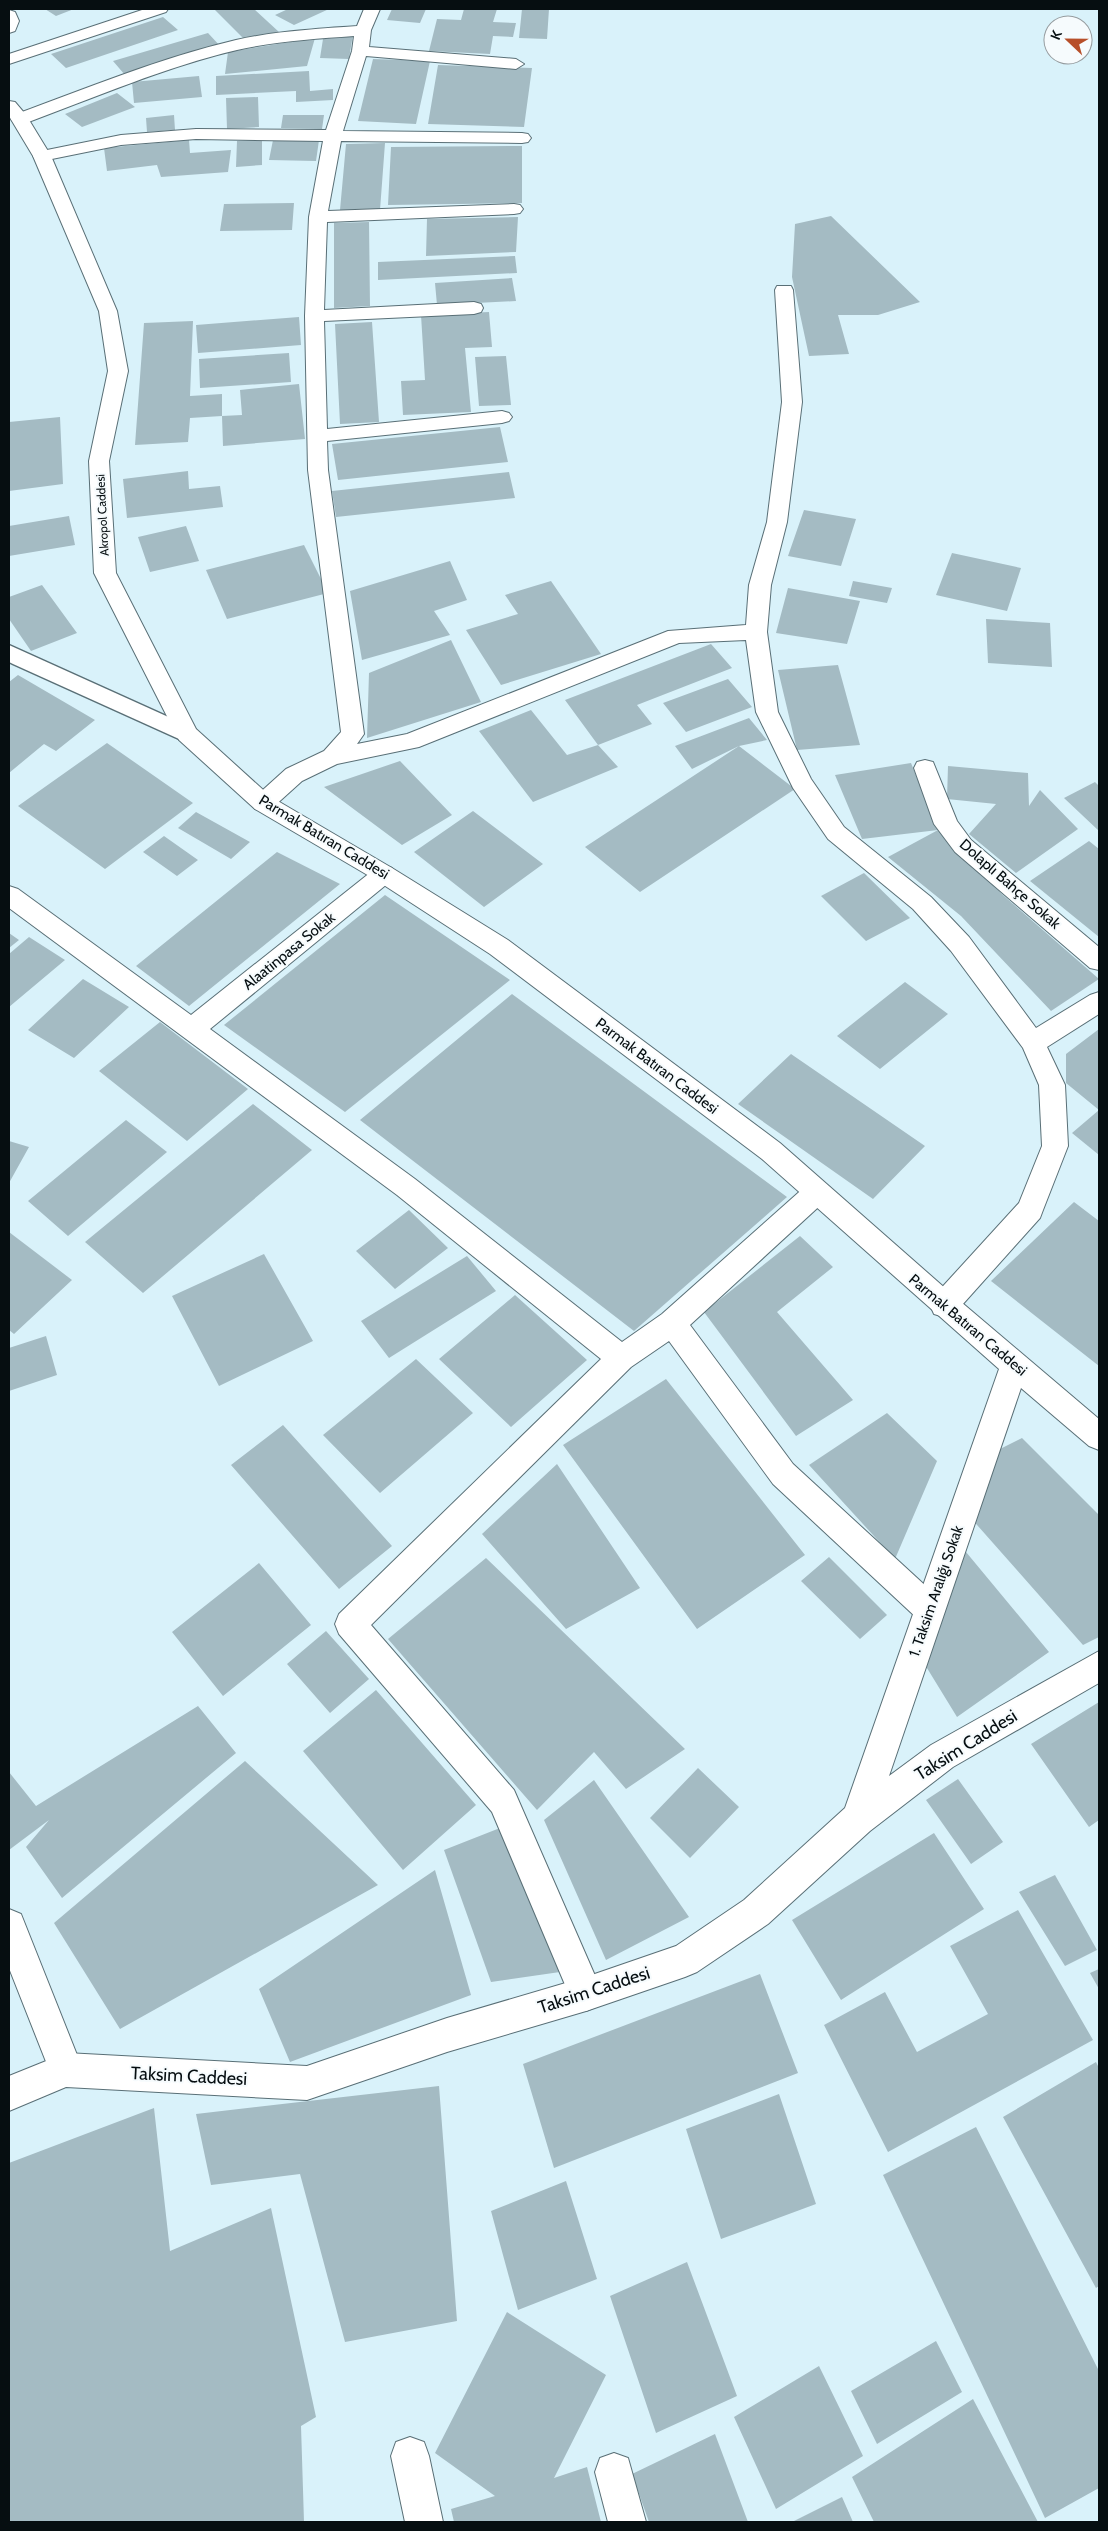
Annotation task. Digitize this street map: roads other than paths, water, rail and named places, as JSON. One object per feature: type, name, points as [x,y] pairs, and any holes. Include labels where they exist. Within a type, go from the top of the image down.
[{"type":"street","points":[[9,59],[160,9]]},
{"type":"street","points":[[332,757],[353,734],[318,470],[314,316],[318,217],[333,134],[360,51],[363,30],[372,9]]},
{"type":"street","points":[[9,15],[11,21],[9,28]]},
{"type":"street","points":[[14,113],[221,50],[267,39],[363,30]]},
{"type":"street","points":[[360,51],[516,64]]},
{"type":"street","name":"Akropol Caddesi","points":[[14,113],[42,156],[108,311],[118,371],[99,461],[105,573],[187,734]]},
{"type":"street","points":[[42,156],[121,140],[186,135],[333,134],[522,138]]},
{"type":"street","points":[[318,217],[514,209]]},
{"type":"street","points":[[784,290],[792,402],[776,522],[760,585],[756,632],[767,712],[801,782],[836,833],[922,903],[960,944],[1033,1044],[1052,1086],[1055,1146],[1030,1210],[944,1305]]},
{"type":"street","points":[[314,316],[474,308]]},
{"type":"street","points":[[317,436],[502,417]]},
{"type":"street","points":[[263,803],[294,775],[332,757],[411,741],[676,636],[756,632]]},
{"type":"street","name":"Parmak Batıran Caddesi","points":[[187,734],[263,803],[384,874],[500,948],[771,1152],[944,1305],[1099,1437]]},
{"type":"street","name":"Dolaplı Bahçe Sokak","points":[[925,768],[946,824],[964,846],[1099,961]]},
{"type":"street","name":"Alaatinpasa Sokak","points":[[193,1028],[384,874]]},
{"type":"street","points":[[9,894],[406,1187],[621,1358]]},
{"type":"street","points":[[1033,1044],[1099,1002]]},
{"type":"street","points":[[586,1994],[503,1801],[350,1624],[621,1358],[672,1323],[816,1193]]},
{"type":"street","points":[[672,1323],[783,1474],[930,1610]]},
{"type":"street","name":"1. Taksim Aralığı Sokak","points":[[858,1819],[1015,1364]]},
{"type":"street","name":"Taksim Caddesi","points":[[9,2093],[66,2070],[307,2083],[447,2035],[586,1994],[684,1960],[756,1912],[858,1819],[942,1756],[1099,1666]]},
{"type":"street","points":[[9,1926],[66,2070]]},
{"type":"street","points":[[410,2456],[424,2522]]},
{"type":"street","points":[[614,2472],[627,2522]]},
{"type":"lane","points":[[9,652],[20,659],[187,734]]}]
